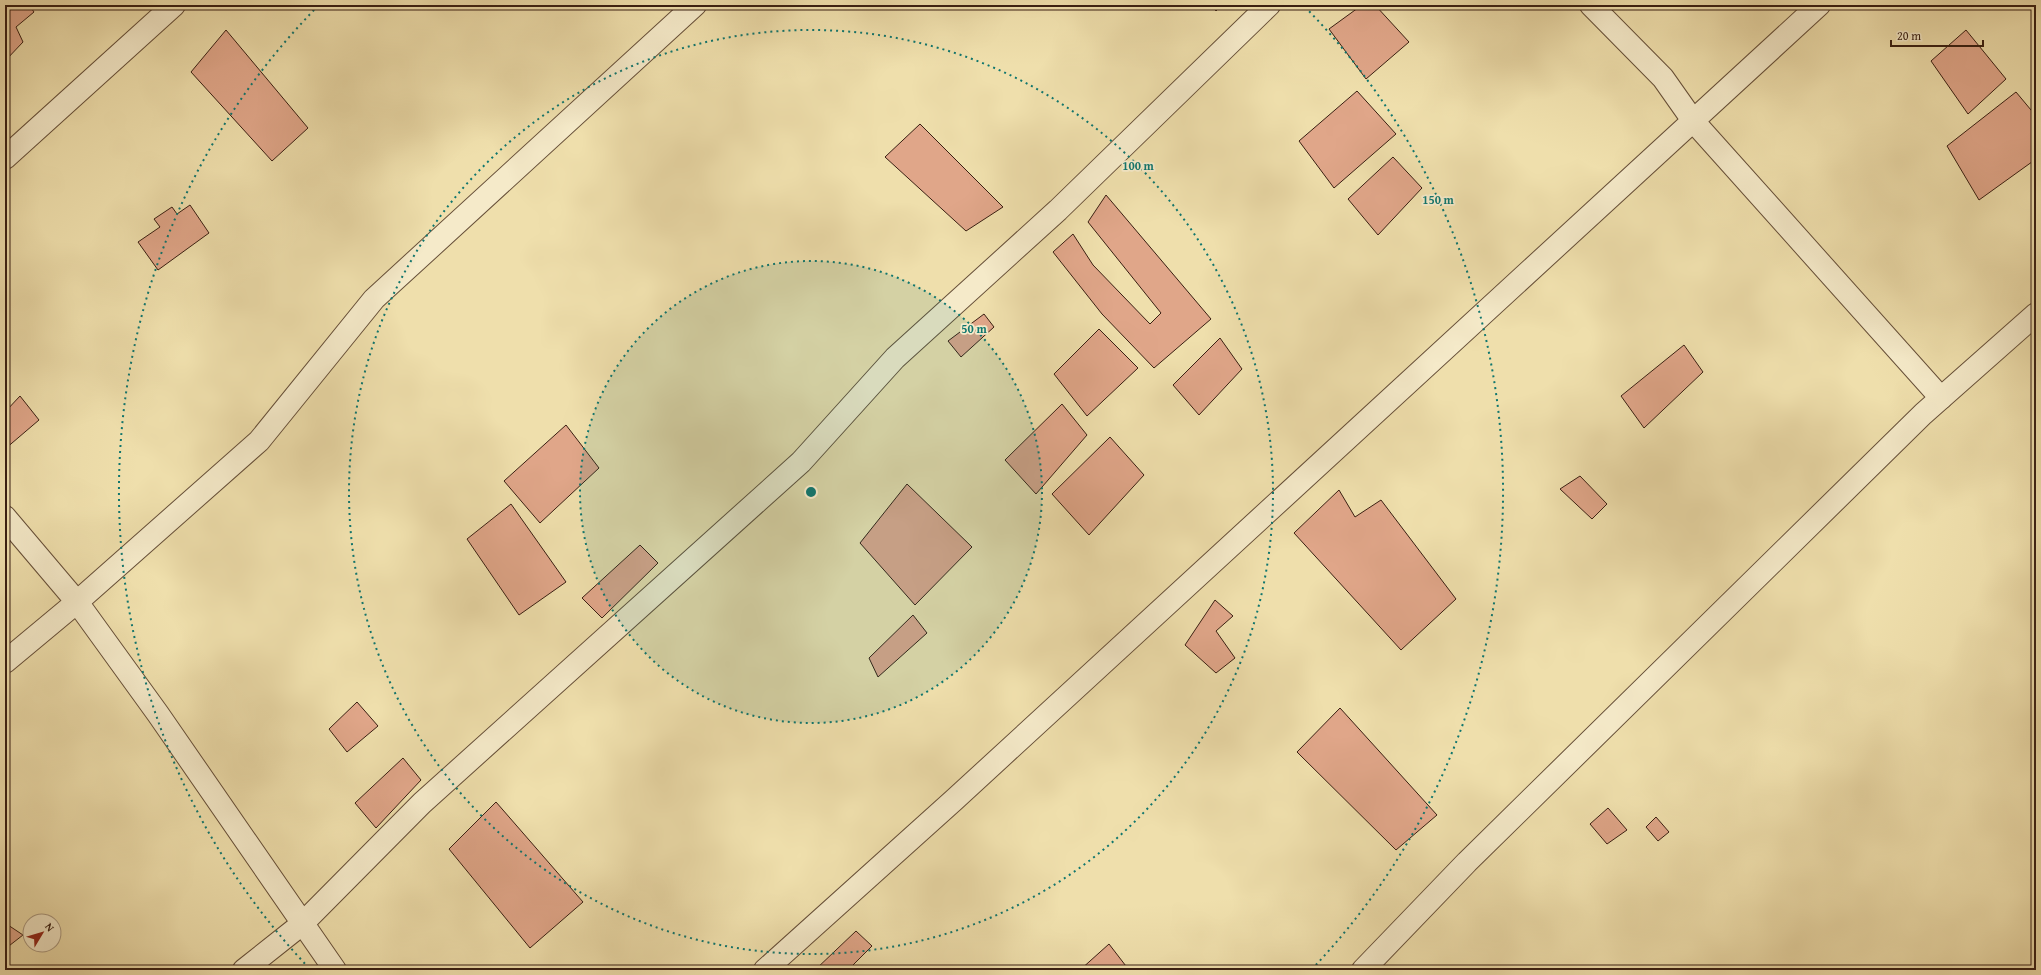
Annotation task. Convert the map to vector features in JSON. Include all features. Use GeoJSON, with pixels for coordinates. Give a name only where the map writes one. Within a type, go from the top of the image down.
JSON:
{"type":"FeatureCollection","features":[{"type":"Feature","properties":{"kind":"street"},"geometry":{"type":"LineString","coordinates":[[5,158],[174,5]]}},
{"type":"Feature","properties":{"kind":"street"},"geometry":{"type":"LineString","coordinates":[[5,662],[77,602],[259,441],[374,299],[695,5]]}},
{"type":"Feature","properties":{"kind":"street"},"geometry":{"type":"LineString","coordinates":[[244,970],[302,924],[422,804],[801,462],[896,358],[1058,210],[1269,5]]}},
{"type":"Feature","properties":{"kind":"street"},"geometry":{"type":"LineString","coordinates":[[1591,5],[1663,78],[1694,122],[1941,398]]}},
{"type":"Feature","properties":{"kind":"street"},"geometry":{"type":"LineString","coordinates":[[765,970],[954,800],[1694,122],[1819,5]]}},
{"type":"Feature","properties":{"kind":"street"},"geometry":{"type":"LineString","coordinates":[[1363,970],[1467,862],[1941,398],[2036,314]]}},
{"type":"Feature","properties":{"kind":"street"},"geometry":{"type":"LineString","coordinates":[[5,517],[77,602],[158,714],[335,970]]}},
{"type":"Feature","properties":{"kind":"building"},"geometry":{"type":"Polygon","coordinates":[[[5,5],[29,5],[34,12],[16,27],[23,42],[5,61],[5,5]]]}},
{"type":"Feature","properties":{"kind":"building"},"geometry":{"type":"Polygon","coordinates":[[[1212,5],[1221,5],[1216,11],[1212,5]]]}},
{"type":"Feature","properties":{"kind":"building"},"geometry":{"type":"Polygon","coordinates":[[[1362,5],[1375,5],[1409,42],[1366,79],[1329,29],[1362,5]]]}},
{"type":"Feature","properties":{"kind":"building"},"geometry":{"type":"Polygon","coordinates":[[[226,30],[308,128],[272,161],[191,72],[226,30]]]}},
{"type":"Feature","properties":{"kind":"building"},"geometry":{"type":"Polygon","coordinates":[[[1966,30],[2006,79],[1968,114],[1931,61],[1966,30]]]}},
{"type":"Feature","properties":{"kind":"building"},"geometry":{"type":"Polygon","coordinates":[[[1357,91],[1396,134],[1334,188],[1299,141],[1357,91]]]}},
{"type":"Feature","properties":{"kind":"building"},"geometry":{"type":"Polygon","coordinates":[[[2016,92],[2036,116],[2036,159],[1979,200],[1947,146],[2016,92]]]}},
{"type":"Feature","properties":{"kind":"building"},"geometry":{"type":"Polygon","coordinates":[[[920,124],[1003,207],[966,231],[885,157],[920,124]]]}},
{"type":"Feature","properties":{"kind":"building"},"geometry":{"type":"Polygon","coordinates":[[[1393,157],[1422,188],[1378,235],[1348,199],[1393,157]]]}},
{"type":"Feature","properties":{"kind":"building"},"geometry":{"type":"Polygon","coordinates":[[[1106,195],[1211,319],[1154,368],[1102,314],[1053,252],[1073,234],[1093,265],[1150,324],[1161,313],[1088,222],[1106,195]]]}},
{"type":"Feature","properties":{"kind":"building"},"geometry":{"type":"Polygon","coordinates":[[[190,205],[209,233],[158,270],[138,242],[160,227],[154,219],[172,207],[177,214],[190,205]]]}},
{"type":"Feature","properties":{"kind":"building"},"geometry":{"type":"Polygon","coordinates":[[[984,314],[994,327],[961,357],[948,341],[984,314]]]}},
{"type":"Feature","properties":{"kind":"building"},"geometry":{"type":"Polygon","coordinates":[[[1099,329],[1138,368],[1087,416],[1054,374],[1099,329]]]}},
{"type":"Feature","properties":{"kind":"building"},"geometry":{"type":"Polygon","coordinates":[[[1220,338],[1242,369],[1199,415],[1173,385],[1220,338]]]}},
{"type":"Feature","properties":{"kind":"building"},"geometry":{"type":"Polygon","coordinates":[[[1684,345],[1703,372],[1644,428],[1621,396],[1684,345]]]}},
{"type":"Feature","properties":{"kind":"building"},"geometry":{"type":"Polygon","coordinates":[[[20,396],[39,420],[5,449],[5,412],[20,396]]]}},
{"type":"Feature","properties":{"kind":"building"},"geometry":{"type":"Polygon","coordinates":[[[1062,404],[1087,435],[1036,494],[1005,460],[1062,404]]]}},
{"type":"Feature","properties":{"kind":"building"},"geometry":{"type":"Polygon","coordinates":[[[566,425],[599,468],[540,523],[504,481],[566,425]]]}},
{"type":"Feature","properties":{"kind":"building"},"geometry":{"type":"Polygon","coordinates":[[[1110,437],[1144,475],[1089,535],[1052,494],[1110,437]]]}},
{"type":"Feature","properties":{"kind":"building"},"geometry":{"type":"Polygon","coordinates":[[[1580,476],[1607,504],[1592,519],[1560,489],[1580,476]]]}},
{"type":"Feature","properties":{"kind":"building"},"geometry":{"type":"Polygon","coordinates":[[[907,484],[972,547],[915,605],[860,543],[907,484]]]}},
{"type":"Feature","properties":{"kind":"building"},"geometry":{"type":"Polygon","coordinates":[[[1339,490],[1355,517],[1381,500],[1456,599],[1401,650],[1294,533],[1339,490]]]}},
{"type":"Feature","properties":{"kind":"building"},"geometry":{"type":"Polygon","coordinates":[[[511,504],[566,582],[519,615],[467,539],[511,504]]]}},
{"type":"Feature","properties":{"kind":"building"},"geometry":{"type":"Polygon","coordinates":[[[640,545],[658,563],[602,618],[582,598],[640,545]]]}},
{"type":"Feature","properties":{"kind":"building"},"geometry":{"type":"Polygon","coordinates":[[[1215,600],[1233,616],[1216,631],[1235,658],[1216,673],[1185,645],[1215,600]]]}},
{"type":"Feature","properties":{"kind":"building"},"geometry":{"type":"Polygon","coordinates":[[[913,615],[927,633],[878,677],[869,658],[913,615]]]}},
{"type":"Feature","properties":{"kind":"building"},"geometry":{"type":"Polygon","coordinates":[[[357,702],[378,726],[347,752],[329,729],[357,702]]]}},
{"type":"Feature","properties":{"kind":"building"},"geometry":{"type":"Polygon","coordinates":[[[1340,708],[1437,815],[1396,850],[1297,752],[1340,708]]]}},
{"type":"Feature","properties":{"kind":"building"},"geometry":{"type":"Polygon","coordinates":[[[403,758],[421,780],[376,828],[355,803],[403,758]]]}},
{"type":"Feature","properties":{"kind":"building"},"geometry":{"type":"Polygon","coordinates":[[[496,802],[583,902],[530,948],[449,849],[496,802]]]}},
{"type":"Feature","properties":{"kind":"building"},"geometry":{"type":"Polygon","coordinates":[[[1608,808],[1627,830],[1607,844],[1590,824],[1608,808]]]}},
{"type":"Feature","properties":{"kind":"building"},"geometry":{"type":"Polygon","coordinates":[[[1656,817],[1669,832],[1658,841],[1646,827],[1656,817]]]}},
{"type":"Feature","properties":{"kind":"building"},"geometry":{"type":"Polygon","coordinates":[[[5,923],[22,936],[5,949],[5,923]]]}},
{"type":"Feature","properties":{"kind":"building"},"geometry":{"type":"Polygon","coordinates":[[[856,931],[872,946],[848,970],[815,970],[856,931]]]}},
{"type":"Feature","properties":{"kind":"building"},"geometry":{"type":"Polygon","coordinates":[[[1109,944],[1129,970],[1080,970],[1109,944]]]}}]}
